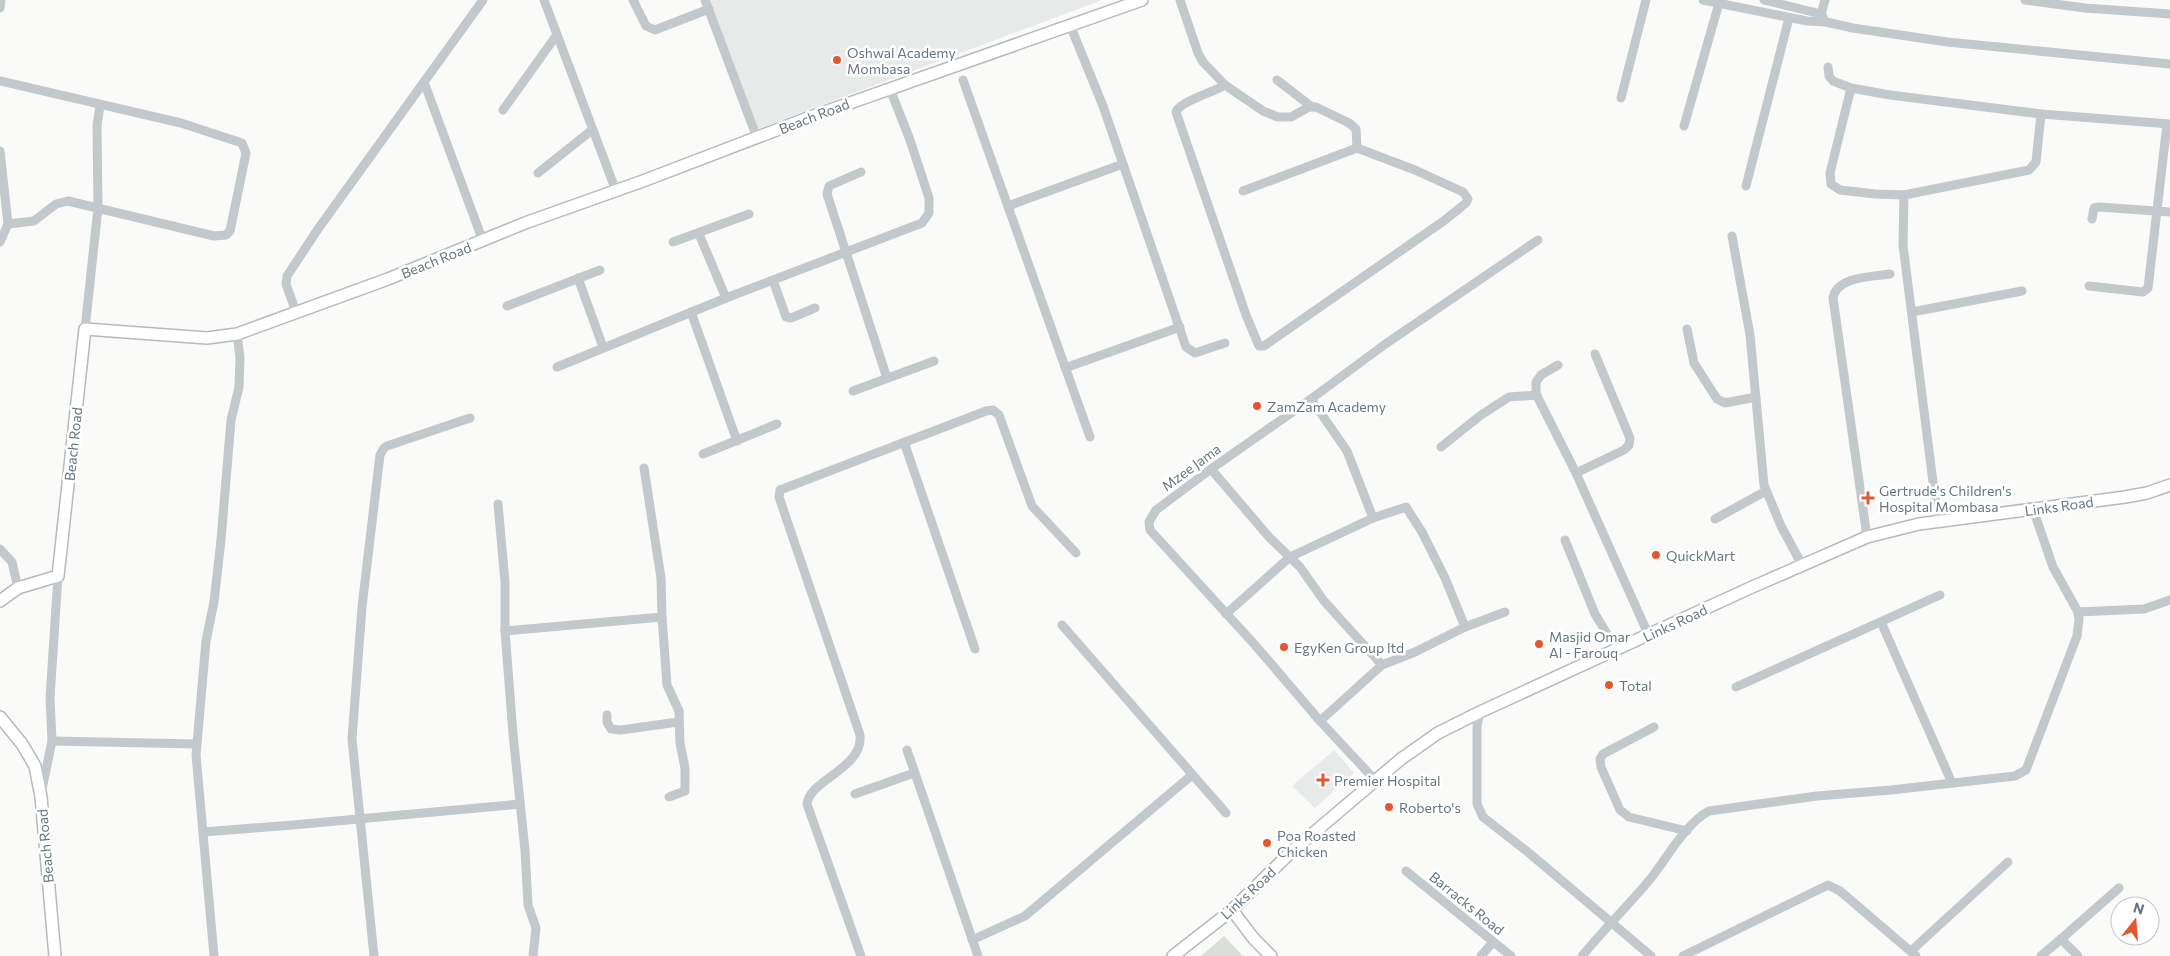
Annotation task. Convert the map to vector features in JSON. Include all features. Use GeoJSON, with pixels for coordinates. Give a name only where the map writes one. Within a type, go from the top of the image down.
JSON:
{"type":"FeatureCollection","features":[{"type":"Feature","properties":{"kind":"main road","name":"Beach Road"},"geometry":{"type":"LineString","coordinates":[[58,576],[85,329],[207,338],[237,334],[388,279],[525,223],[890,89],[1142,0]]}},
{"type":"Feature","properties":{"kind":"main road","name":"Links Road"},"geometry":{"type":"LineString","coordinates":[[1173,956],[1232,910],[1292,852],[1424,742],[1480,712],[1802,565],[1867,538],[1919,524],[2125,497],[2147,493],[2170,485]]}},
{"type":"Feature","properties":{"kind":"main road"},"geometry":{"type":"LineString","coordinates":[[0,601],[18,588],[58,576]]}},
{"type":"Feature","properties":{"kind":"main road","name":"Beach Road"},"geometry":{"type":"LineString","coordinates":[[0,717],[30,756],[35,766],[41,797],[54,956]]}},
{"type":"Feature","properties":{"kind":"main road"},"geometry":{"type":"LineString","coordinates":[[1232,910],[1254,939],[1271,956]]}},
{"type":"Feature","properties":{"kind":"street"},"geometry":{"type":"LineString","coordinates":[[0,8],[1,0]]}},
{"type":"Feature","properties":{"kind":"street"},"geometry":{"type":"LineString","coordinates":[[296,312],[286,284],[287,276],[318,229],[483,0]]}},
{"type":"Feature","properties":{"kind":"street"},"geometry":{"type":"LineString","coordinates":[[544,0],[616,191]]}},
{"type":"Feature","properties":{"kind":"street"},"geometry":{"type":"LineString","coordinates":[[633,0],[646,26],[655,30],[709,9]]}},
{"type":"Feature","properties":{"kind":"street"},"geometry":{"type":"LineString","coordinates":[[705,0],[757,138]]}},
{"type":"Feature","properties":{"kind":"street"},"geometry":{"type":"LineString","coordinates":[[1180,0],[1198,53],[1203,62],[1225,85],[1263,111],[1278,116],[1291,117],[1312,107]]}},
{"type":"Feature","properties":{"kind":"street"},"geometry":{"type":"LineString","coordinates":[[1621,98],[1646,0]]}},
{"type":"Feature","properties":{"kind":"street"},"geometry":{"type":"LineString","coordinates":[[1703,0],[1807,21],[1824,18]]}},
{"type":"Feature","properties":{"kind":"street"},"geometry":{"type":"LineString","coordinates":[[1764,0],[1853,28],[1948,42],[2170,64]]}},
{"type":"Feature","properties":{"kind":"street"},"geometry":{"type":"LineString","coordinates":[[1824,18],[1825,0]]}},
{"type":"Feature","properties":{"kind":"street"},"geometry":{"type":"LineString","coordinates":[[2025,0],[2085,8],[2170,14]]}},
{"type":"Feature","properties":{"kind":"street"},"geometry":{"type":"LineString","coordinates":[[1684,126],[1719,3]]}},
{"type":"Feature","properties":{"kind":"street"},"geometry":{"type":"LineString","coordinates":[[1746,186],[1789,18]]}},
{"type":"Feature","properties":{"kind":"street"},"geometry":{"type":"LineString","coordinates":[[1070,25],[1123,164],[1186,347],[1193,352],[1225,343]]}},
{"type":"Feature","properties":{"kind":"street"},"geometry":{"type":"LineString","coordinates":[[503,110],[556,36]]}},
{"type":"Feature","properties":{"kind":"street"},"geometry":{"type":"LineString","coordinates":[[1828,67],[1830,79],[1851,88],[1890,95],[2041,114],[2169,124],[2148,288],[2142,292],[2089,286]]}},
{"type":"Feature","properties":{"kind":"street"},"geometry":{"type":"LineString","coordinates":[[963,80],[1090,437]]}},
{"type":"Feature","properties":{"kind":"street"},"geometry":{"type":"LineString","coordinates":[[1277,80],[1312,107],[1353,126],[1358,132],[1357,148]]}},
{"type":"Feature","properties":{"kind":"street"},"geometry":{"type":"LineString","coordinates":[[0,81],[100,106],[181,123],[242,143],[246,153],[230,231],[226,235],[214,236],[68,201],[60,202],[34,221],[8,224]]}},
{"type":"Feature","properties":{"kind":"street"},"geometry":{"type":"LineString","coordinates":[[424,82],[483,241]]}},
{"type":"Feature","properties":{"kind":"street"},"geometry":{"type":"LineString","coordinates":[[1225,85],[1214,92],[1178,107],[1176,112],[1246,315],[1259,346],[1264,346],[1294,326],[1468,201],[1467,195],[1463,192],[1415,170],[1357,148],[1242,191]]}},
{"type":"Feature","properties":{"kind":"street"},"geometry":{"type":"LineString","coordinates":[[1851,88],[1830,173],[1831,184],[1840,190],[1904,196],[2029,170],[2036,162],[2041,114]]}},
{"type":"Feature","properties":{"kind":"street"},"geometry":{"type":"LineString","coordinates":[[558,367],[603,347],[919,225],[924,221],[929,212],[929,198],[890,89]]}},
{"type":"Feature","properties":{"kind":"street"},"geometry":{"type":"LineString","coordinates":[[85,329],[98,208],[97,124],[100,106]]}},
{"type":"Feature","properties":{"kind":"street"},"geometry":{"type":"LineString","coordinates":[[538,173],[592,130]]}},
{"type":"Feature","properties":{"kind":"street"},"geometry":{"type":"LineString","coordinates":[[0,151],[8,224],[0,242]]}},
{"type":"Feature","properties":{"kind":"street"},"geometry":{"type":"LineString","coordinates":[[1008,206],[1123,164]]}},
{"type":"Feature","properties":{"kind":"street"},"geometry":{"type":"LineString","coordinates":[[861,172],[834,184],[826,191],[887,378]]}},
{"type":"Feature","properties":{"kind":"street"},"geometry":{"type":"LineString","coordinates":[[1904,196],[1903,245],[1935,498],[1940,521]]}},
{"type":"Feature","properties":{"kind":"street"},"geometry":{"type":"LineString","coordinates":[[2092,219],[2094,208],[2099,206],[2170,212]]}},
{"type":"Feature","properties":{"kind":"street"},"geometry":{"type":"LineString","coordinates":[[673,242],[749,214]]}},
{"type":"Feature","properties":{"kind":"street"},"geometry":{"type":"LineString","coordinates":[[699,234],[726,298]]}},
{"type":"Feature","properties":{"kind":"street"},"geometry":{"type":"LineString","coordinates":[[1732,236],[1750,335],[1763,479],[1766,492],[1802,565]]}},
{"type":"Feature","properties":{"kind":"street","name":"Mzee Jama"},"geometry":{"type":"LineString","coordinates":[[1376,781],[1320,721],[1255,645],[1148,526],[1150,517],[1156,510],[1211,469],[1392,339],[1538,240]]}},
{"type":"Feature","properties":{"kind":"street"},"geometry":{"type":"LineString","coordinates":[[507,306],[600,270]]}},
{"type":"Feature","properties":{"kind":"street"},"geometry":{"type":"LineString","coordinates":[[1867,538],[1833,298],[1838,287],[1848,282],[1890,274]]}},
{"type":"Feature","properties":{"kind":"street"},"geometry":{"type":"LineString","coordinates":[[578,278],[603,347]]}},
{"type":"Feature","properties":{"kind":"street"},"geometry":{"type":"LineString","coordinates":[[773,280],[786,317],[791,318],[815,308]]}},
{"type":"Feature","properties":{"kind":"street"},"geometry":{"type":"LineString","coordinates":[[1912,312],[2022,291]]}},
{"type":"Feature","properties":{"kind":"street"},"geometry":{"type":"LineString","coordinates":[[691,312],[737,441]]}},
{"type":"Feature","properties":{"kind":"street"},"geometry":{"type":"LineString","coordinates":[[1065,368],[1180,328]]}},
{"type":"Feature","properties":{"kind":"street"},"geometry":{"type":"LineString","coordinates":[[1687,329],[1694,363],[1717,399],[1725,403],[1756,397]]}},
{"type":"Feature","properties":{"kind":"street"},"geometry":{"type":"LineString","coordinates":[[214,956],[196,772],[196,744],[206,641],[214,602],[221,540],[231,420],[239,387],[240,358],[237,334]]}},
{"type":"Feature","properties":{"kind":"street"},"geometry":{"type":"LineString","coordinates":[[1576,473],[1624,450],[1630,443],[1630,438],[1595,354]]}},
{"type":"Feature","properties":{"kind":"street"},"geometry":{"type":"LineString","coordinates":[[853,391],[934,361]]}},
{"type":"Feature","properties":{"kind":"street"},"geometry":{"type":"LineString","coordinates":[[1558,365],[1541,376],[1536,382],[1537,395],[1576,473],[1648,636]]}},
{"type":"Feature","properties":{"kind":"street"},"geometry":{"type":"LineString","coordinates":[[1441,447],[1481,415],[1509,397],[1537,395]]}},
{"type":"Feature","properties":{"kind":"street"},"geometry":{"type":"LineString","coordinates":[[1311,399],[1346,451],[1373,518]]}},
{"type":"Feature","properties":{"kind":"street"},"geometry":{"type":"LineString","coordinates":[[861,956],[808,804],[809,798],[813,793],[856,754],[861,742],[860,735],[778,494],[782,488],[986,410],[997,412],[1010,442],[1028,499],[1038,514],[1076,553]]}},
{"type":"Feature","properties":{"kind":"street"},"geometry":{"type":"LineString","coordinates":[[374,956],[352,739],[362,607],[380,455],[384,448],[388,446],[470,418]]}},
{"type":"Feature","properties":{"kind":"street"},"geometry":{"type":"LineString","coordinates":[[703,454],[777,424]]}},
{"type":"Feature","properties":{"kind":"street"},"geometry":{"type":"LineString","coordinates":[[904,442],[975,649]]}},
{"type":"Feature","properties":{"kind":"street"},"geometry":{"type":"LineString","coordinates":[[644,468],[661,578],[662,617],[665,632],[668,685],[679,711],[678,722],[685,768],[685,791],[669,797]]}},
{"type":"Feature","properties":{"kind":"street"},"geometry":{"type":"LineString","coordinates":[[1211,469],[1269,537],[1300,567],[1324,601],[1382,665]]}},
{"type":"Feature","properties":{"kind":"street"},"geometry":{"type":"LineString","coordinates":[[1715,519],[1766,492]]}},
{"type":"Feature","properties":{"kind":"street"},"geometry":{"type":"LineString","coordinates":[[498,504],[505,582],[505,631],[528,905],[536,928],[533,956]]}},
{"type":"Feature","properties":{"kind":"street"},"geometry":{"type":"LineString","coordinates":[[1226,614],[1290,557],[1373,518],[1406,507],[1445,578],[1465,627]]}},
{"type":"Feature","properties":{"kind":"street"},"geometry":{"type":"LineString","coordinates":[[1582,956],[1610,922],[1650,879],[1686,831],[1701,816],[1715,810],[1817,796],[2016,776],[2023,773],[2029,766],[2077,636],[2079,620],[2078,612],[2053,567],[2032,509]]}},
{"type":"Feature","properties":{"kind":"street"},"geometry":{"type":"LineString","coordinates":[[1565,540],[1595,614],[1617,650]]}},
{"type":"Feature","properties":{"kind":"street"},"geometry":{"type":"LineString","coordinates":[[0,549],[12,562],[18,588]]}},
{"type":"Feature","properties":{"kind":"street"},"geometry":{"type":"LineString","coordinates":[[41,797],[52,741],[50,698],[58,576]]}},
{"type":"Feature","properties":{"kind":"street"},"geometry":{"type":"LineString","coordinates":[[1736,687],[1940,595]]}},
{"type":"Feature","properties":{"kind":"street"},"geometry":{"type":"LineString","coordinates":[[2078,612],[2144,609],[2170,600]]}},
{"type":"Feature","properties":{"kind":"street"},"geometry":{"type":"LineString","coordinates":[[1320,721],[1382,665],[1415,652],[1465,627],[1505,612]]}},
{"type":"Feature","properties":{"kind":"street"},"geometry":{"type":"LineString","coordinates":[[505,631],[662,617]]}},
{"type":"Feature","properties":{"kind":"street"},"geometry":{"type":"LineString","coordinates":[[1881,622],[1952,783]]}},
{"type":"Feature","properties":{"kind":"street"},"geometry":{"type":"LineString","coordinates":[[1062,625],[1226,813]]}},
{"type":"Feature","properties":{"kind":"street"},"geometry":{"type":"LineString","coordinates":[[1480,712],[1477,726],[1477,804],[1486,820],[1529,853],[1651,956]]}},
{"type":"Feature","properties":{"kind":"street"},"geometry":{"type":"LineString","coordinates":[[607,715],[607,722],[611,728],[621,730],[678,722]]}},
{"type":"Feature","properties":{"kind":"street"},"geometry":{"type":"LineString","coordinates":[[1654,727],[1602,754],[1600,760],[1601,767],[1620,810],[1624,814],[1686,831]]}},
{"type":"Feature","properties":{"kind":"street"},"geometry":{"type":"LineString","coordinates":[[52,741],[196,744]]}},
{"type":"Feature","properties":{"kind":"street"},"geometry":{"type":"LineString","coordinates":[[907,750],[978,956]]}},
{"type":"Feature","properties":{"kind":"street"},"geometry":{"type":"LineString","coordinates":[[855,794],[914,773]]}},
{"type":"Feature","properties":{"kind":"street"},"geometry":{"type":"LineString","coordinates":[[972,940],[1025,916],[1192,775]]}},
{"type":"Feature","properties":{"kind":"street"},"geometry":{"type":"LineString","coordinates":[[203,832],[520,804]]}},
{"type":"Feature","properties":{"kind":"street"},"geometry":{"type":"LineString","coordinates":[[1683,956],[1828,885],[1840,891],[1913,953],[2008,862]]}},
{"type":"Feature","properties":{"kind":"street","name":"Barracks Road"},"geometry":{"type":"LineString","coordinates":[[1406,871],[1511,956]]}},
{"type":"Feature","properties":{"kind":"street"},"geometry":{"type":"LineString","coordinates":[[2041,956],[2119,888]]}},
{"type":"Feature","properties":{"kind":"street"},"geometry":{"type":"LineString","coordinates":[[2061,939],[2078,956]]}},
{"type":"Feature","properties":{"kind":"street"},"geometry":{"type":"LineString","coordinates":[[1481,956],[1493,942]]}},
{"type":"Feature","properties":{"kind":"shaded area","name":"Oshwal Academy Mombasa"},"geometry":{"type":"Polygon","coordinates":[[[709,0],[1102,0],[757,129],[709,0]]]}},
{"type":"Feature","properties":{"kind":"shaded area","name":"Premier Hospital"},"geometry":{"type":"Polygon","coordinates":[[[1334,750],[1354,773],[1315,808],[1292,786],[1334,750]]]}},
{"type":"Feature","properties":{"kind":"shaded area"},"geometry":{"type":"Polygon","coordinates":[[[1224,936],[1243,956],[1201,956],[1224,936]]]}},
{"type":"Feature","properties":{"kind":"place","name":"Oshwal Academy Mombasa"},"geometry":{"type":"Point","coordinates":[837,60]}},
{"type":"Feature","properties":{"kind":"place","name":"ZamZam Academy"},"geometry":{"type":"Point","coordinates":[1257,406]}},
{"type":"Feature","properties":{"kind":"place","name":"Gertrude's Children's Hospital Mombasa"},"geometry":{"type":"Point","coordinates":[1868,498]}},
{"type":"Feature","properties":{"kind":"place","name":"QuickMart"},"geometry":{"type":"Point","coordinates":[1656,555]}},
{"type":"Feature","properties":{"kind":"place","name":"Masjid Omar Al - Farouq"},"geometry":{"type":"Point","coordinates":[1539,644]}},
{"type":"Feature","properties":{"kind":"place","name":"EgyKen Group ltd"},"geometry":{"type":"Point","coordinates":[1284,647]}},
{"type":"Feature","properties":{"kind":"place","name":"Total"},"geometry":{"type":"Point","coordinates":[1609,685]}},
{"type":"Feature","properties":{"kind":"place","name":"Premier Hospital"},"geometry":{"type":"Point","coordinates":[1323,780]}},
{"type":"Feature","properties":{"kind":"place","name":"Roberto's"},"geometry":{"type":"Point","coordinates":[1389,807]}},
{"type":"Feature","properties":{"kind":"place","name":"Poa Roasted Chicken"},"geometry":{"type":"Point","coordinates":[1267,843]}}]}
